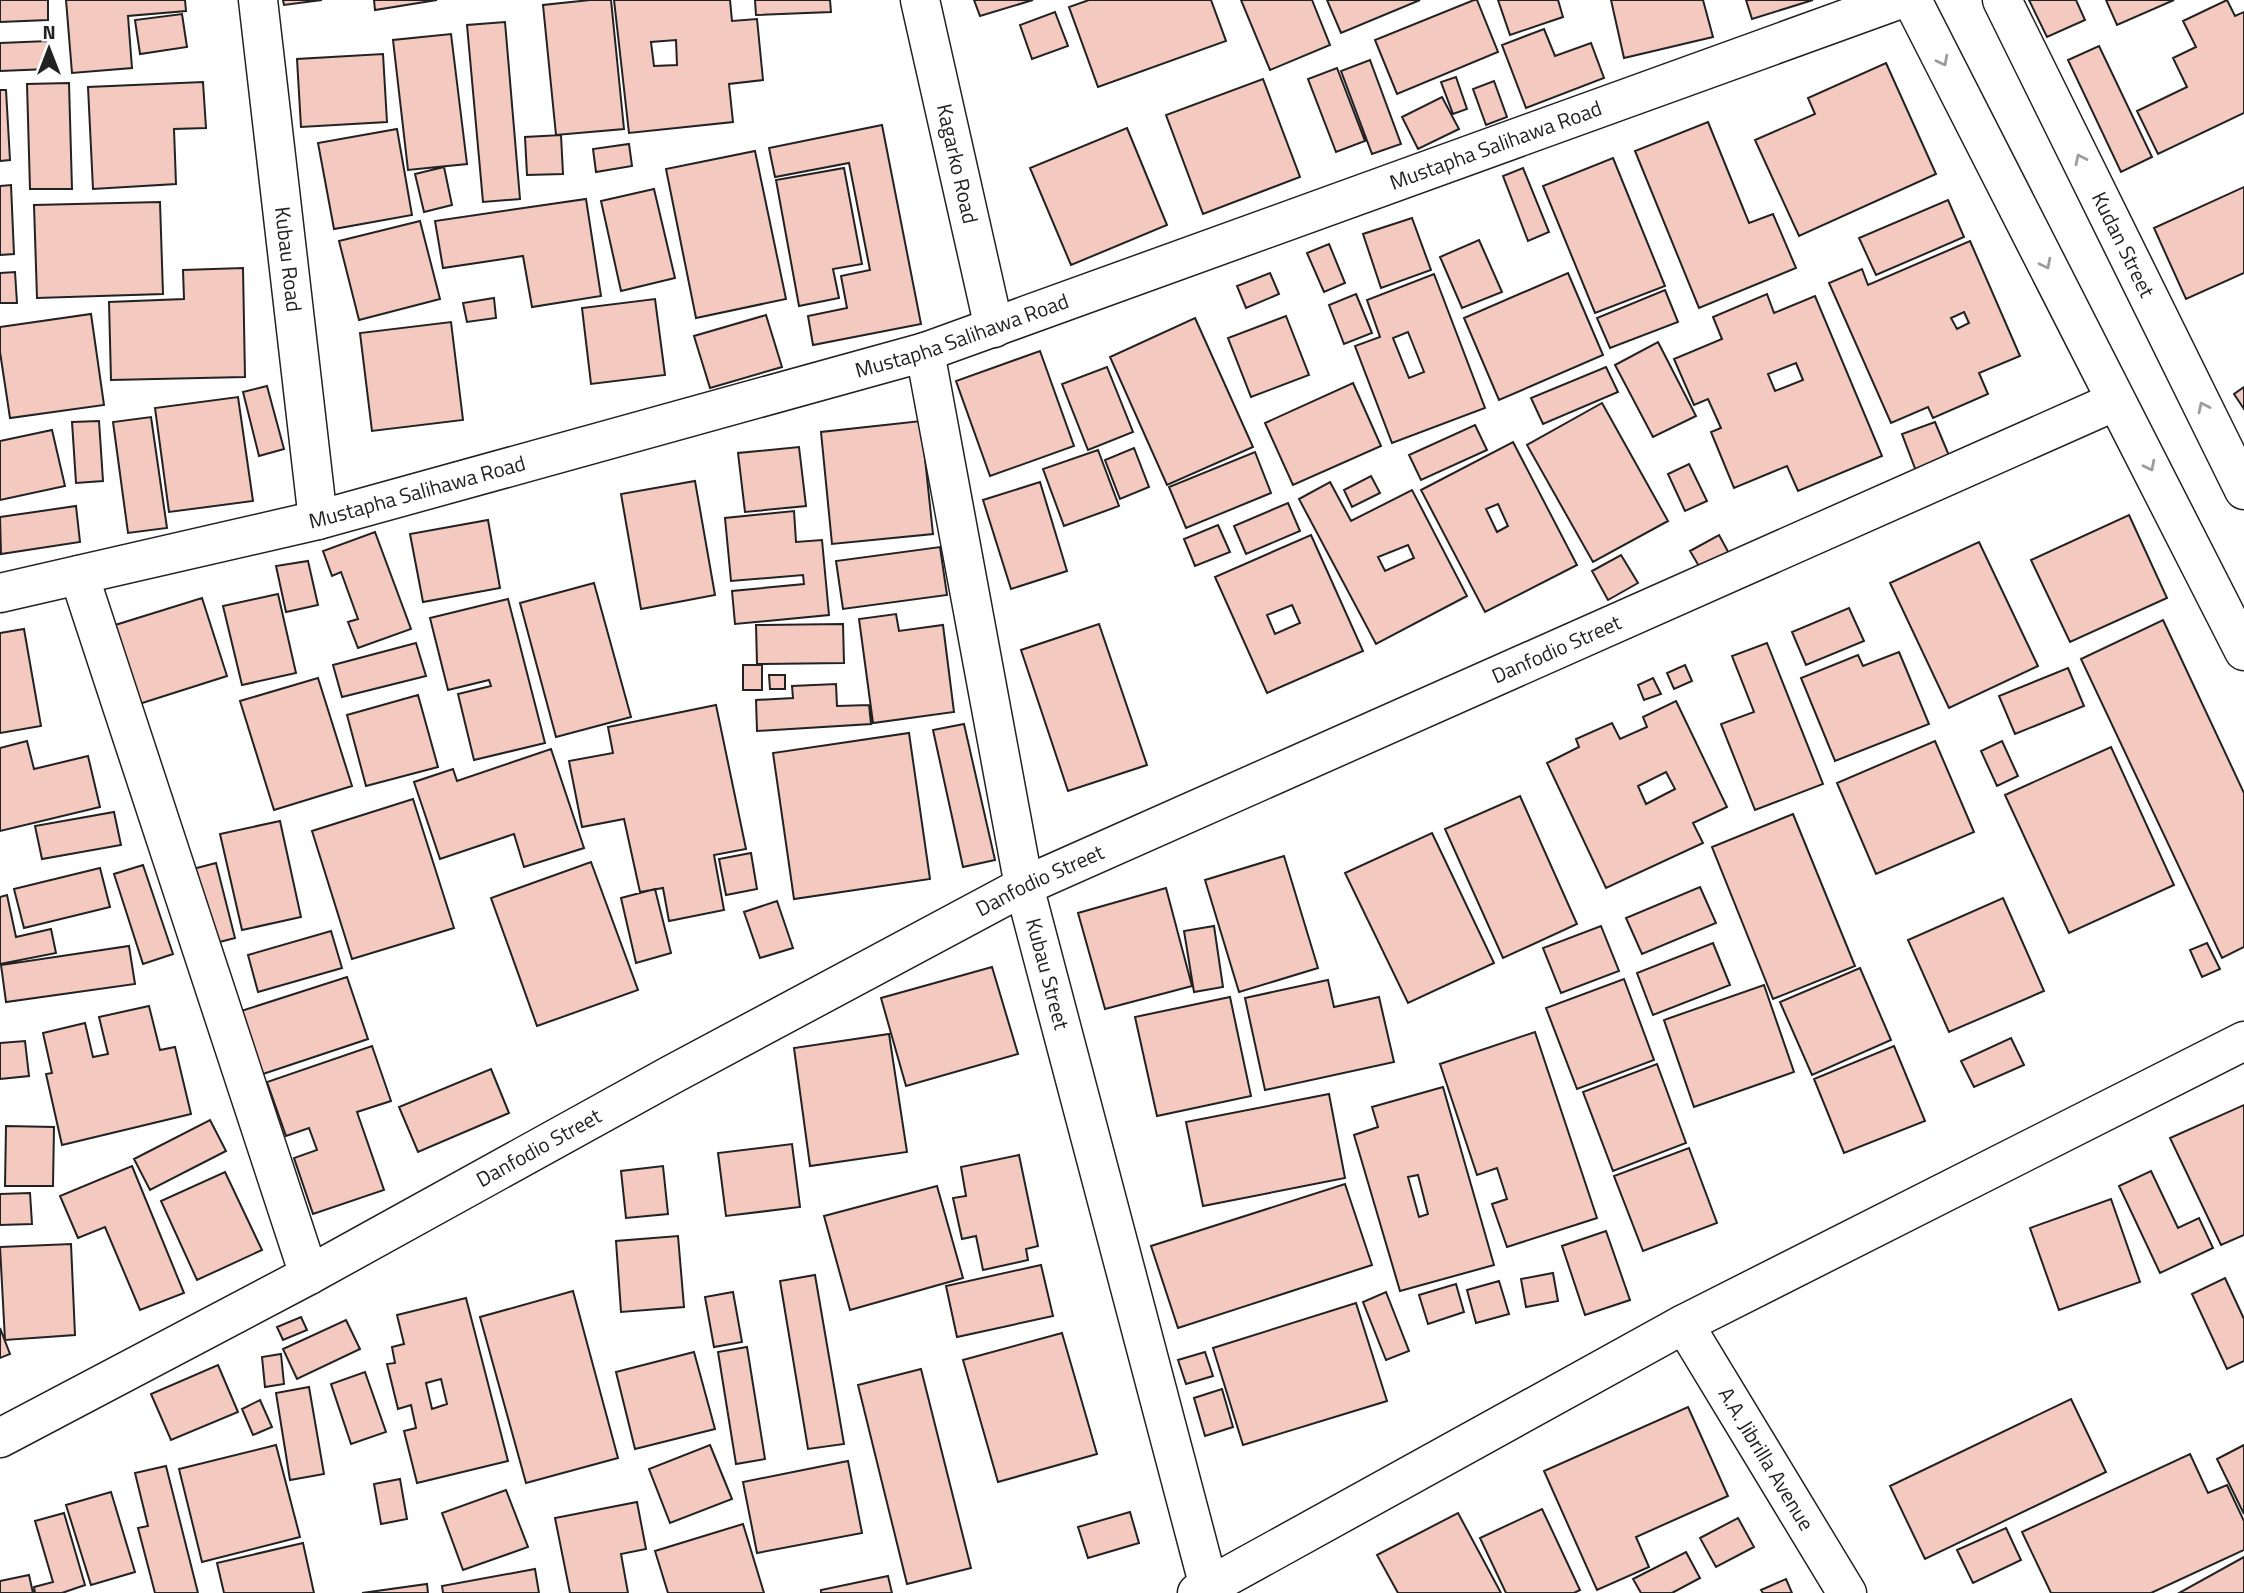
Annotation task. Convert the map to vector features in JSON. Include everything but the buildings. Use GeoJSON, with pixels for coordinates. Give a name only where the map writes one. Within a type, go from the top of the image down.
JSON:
{"type":"FeatureCollection","features":[{"type":"Feature","properties":{"kind":"street","name":"Kubau Road"},"geometry":{"type":"LineString","coordinates":[[258,0],[318,520]]}},
{"type":"Feature","properties":{"kind":"street","name":"Kagarko Road"},"geometry":{"type":"LineString","coordinates":[[920,0],[995,328]]}},
{"type":"Feature","properties":{"kind":"street","name":"Mustapha Salihawa Road"},"geometry":{"type":"LineString","coordinates":[[0,593],[318,520],[925,352],[1898,0]]}},
{"type":"Feature","properties":{"kind":"street"},"geometry":{"type":"LineString","coordinates":[[1912,0],[2244,651]]}},
{"type":"Feature","properties":{"kind":"street","name":"Kudan Street"},"geometry":{"type":"LineString","coordinates":[[2002,0],[2244,490]]}},
{"type":"Feature","properties":{"kind":"street","name":"Kubau Street"},"geometry":{"type":"LineString","coordinates":[[925,352],[1024,886],[1203,1590]]}},
{"type":"Feature","properties":{"kind":"street","name":"Danfodio Street"},"geometry":{"type":"LineString","coordinates":[[0,1438],[309,1275],[671,1075],[1024,886],[2116,401]]}},
{"type":"Feature","properties":{"kind":"street"},"geometry":{"type":"LineString","coordinates":[[79,575],[309,1275]]}},
{"type":"Feature","properties":{"kind":"street"},"geometry":{"type":"LineString","coordinates":[[1203,1590],[1684,1324],[2244,1041]]}},
{"type":"Feature","properties":{"kind":"street","name":"A.A. Jibrilla Avenue"},"geometry":{"type":"LineString","coordinates":[[1684,1324],[1847,1593]]}}]}
